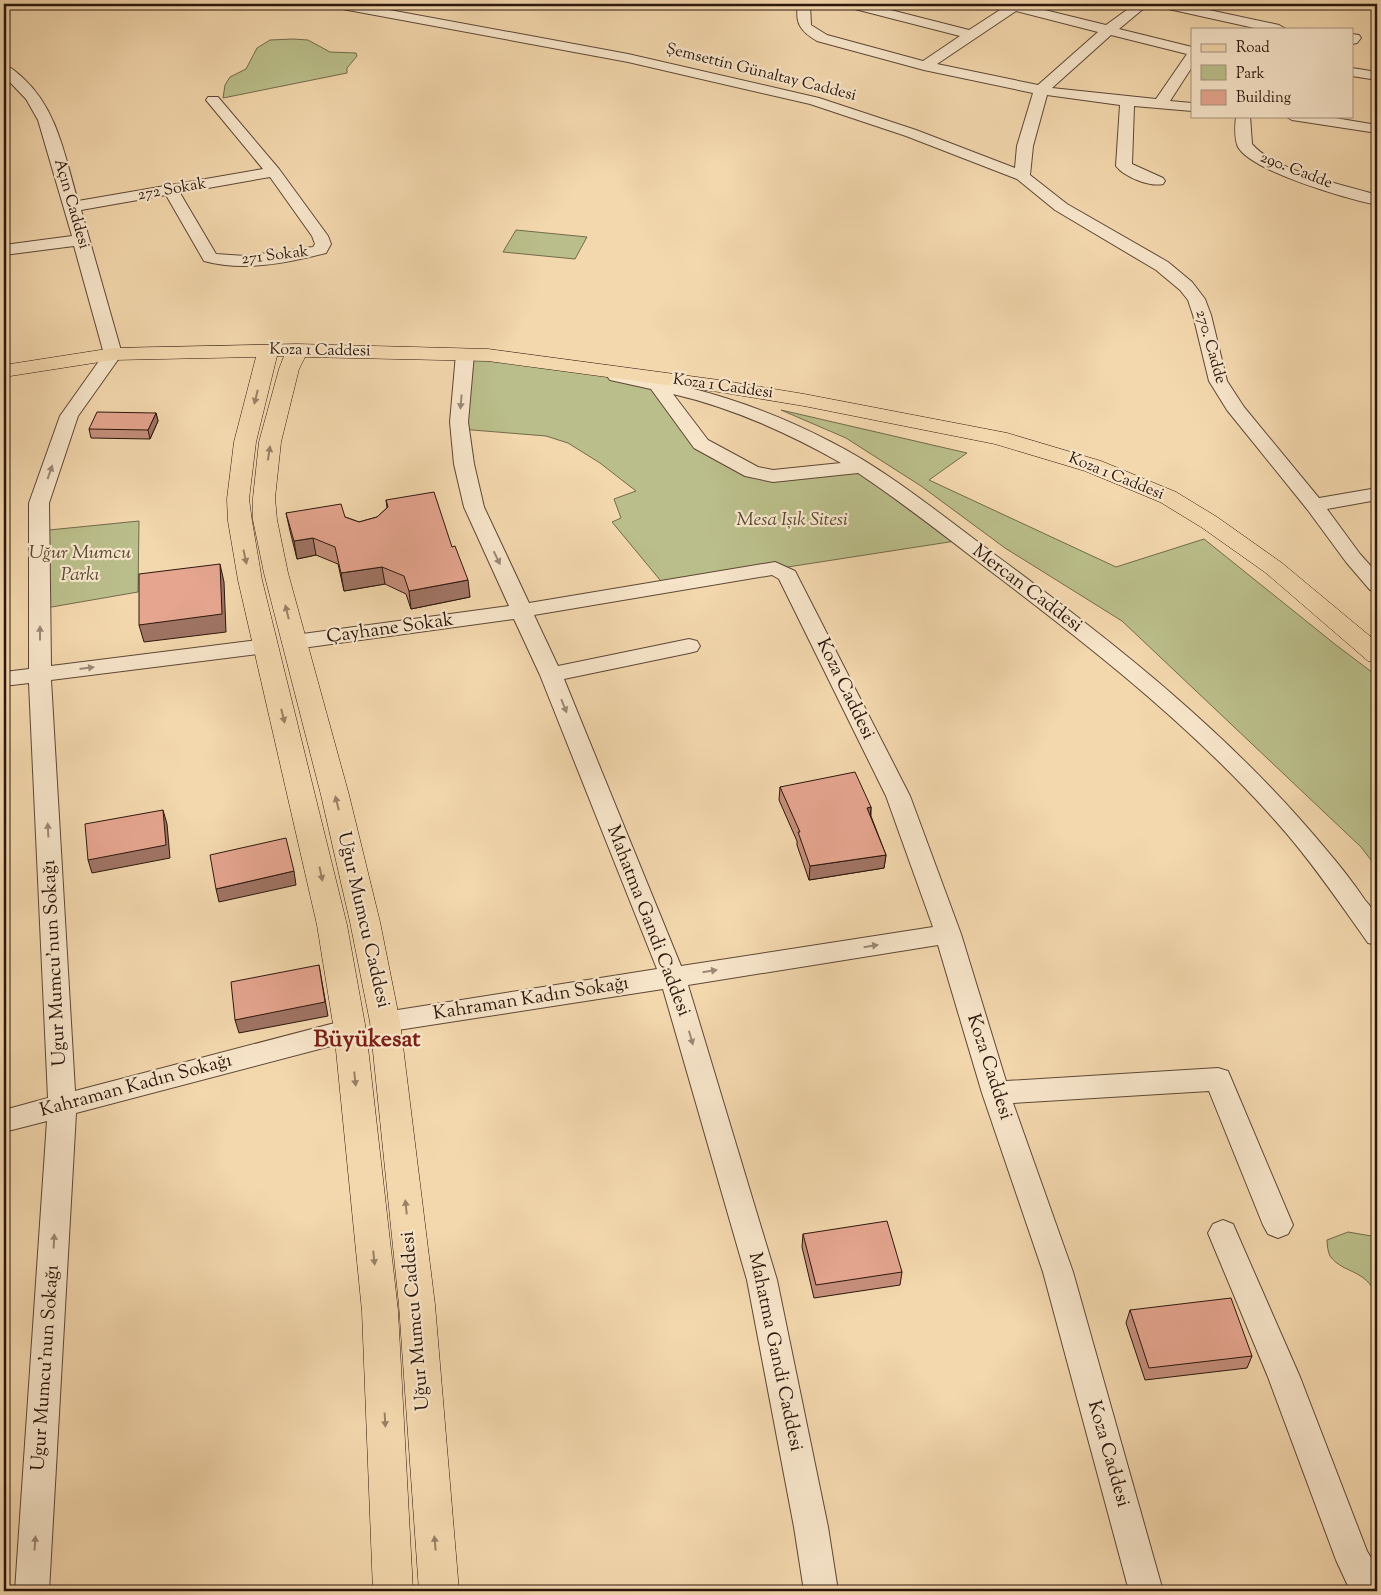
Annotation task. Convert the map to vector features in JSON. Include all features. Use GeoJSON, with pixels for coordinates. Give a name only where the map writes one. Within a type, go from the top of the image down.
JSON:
{"type":"FeatureCollection","features":[{"type":"Feature","properties":{"kind":"main road","name":"Koza 1 Caddesi"},"geometry":{"type":"LineString","coordinates":[[4,372],[113,354],[268,350],[465,354],[533,360],[590,370],[719,386],[804,400],[1010,440],[1093,466],[1168,497],[1215,526],[1274,568],[1377,655]]}},
{"type":"Feature","properties":{"kind":"main road","name":"Uğur Mumcu Caddesi"},"geometry":{"type":"LineString","coordinates":[[268,350],[245,442],[238,499],[244,551],[332,925],[350,1030],[380,1311],[393,1591]]}},
{"type":"Feature","properties":{"kind":"main road","name":"Uğur Mumcu Caddesi"},"geometry":{"type":"LineString","coordinates":[[297,350],[289,369],[270,442],[264,498],[266,520],[271,548],[365,922],[385,1022],[416,1305],[439,1591]]}},
{"type":"Feature","properties":{"kind":"main road","name":"Çayhane Sokak"},"geometry":{"type":"LineString","coordinates":[[265,646],[295,642]]}},
{"type":"Feature","properties":{"kind":"main road","name":"Kahraman Kadın Sokağı"},"geometry":{"type":"LineString","coordinates":[[350,1030],[385,1022]]}},
{"type":"Feature","properties":{"kind":"street","name":"Şemsettin Günaltay Caddesi"},"geometry":{"type":"LineString","coordinates":[[337,4],[373,7],[628,58],[814,101],[911,133],[1022,176]]}},
{"type":"Feature","properties":{"kind":"street"},"geometry":{"type":"LineString","coordinates":[[804,4],[802,23],[807,30],[822,38],[924,66],[1041,90],[1191,107]]}},
{"type":"Feature","properties":{"kind":"street"},"geometry":{"type":"LineString","coordinates":[[852,4],[972,35]]}},
{"type":"Feature","properties":{"kind":"street"},"geometry":{"type":"LineString","coordinates":[[1022,176],[1026,146],[1041,90],[1108,30],[1143,4]]}},
{"type":"Feature","properties":{"kind":"street"},"geometry":{"type":"LineString","coordinates":[[1164,4],[1274,28]]}},
{"type":"Feature","properties":{"kind":"street"},"geometry":{"type":"LineString","coordinates":[[924,66],[972,35],[1010,5],[1191,51]]}},
{"type":"Feature","properties":{"kind":"street"},"geometry":{"type":"LineString","coordinates":[[1160,104],[1191,58]]}},
{"type":"Feature","properties":{"kind":"street","name":"Açın Caddesi"},"geometry":{"type":"LineString","coordinates":[[4,69],[24,84],[43,113],[50,130],[113,354]]}},
{"type":"Feature","properties":{"kind":"street"},"geometry":{"type":"LineString","coordinates":[[1354,72],[1375,73]]}},
{"type":"Feature","properties":{"kind":"street","name":"271 Sokak"},"geometry":{"type":"LineString","coordinates":[[171,191],[210,257],[217,260],[238,261],[320,250],[323,244],[320,236],[274,172],[213,100]]}},
{"type":"Feature","properties":{"kind":"street"},"geometry":{"type":"LineString","coordinates":[[1127,101],[1124,166],[1131,171],[1158,181]]}},
{"type":"Feature","properties":{"kind":"street","name":"290. Cadde"},"geometry":{"type":"LineString","coordinates":[[1242,118],[1245,145],[1252,153],[1290,172],[1377,200]]}},
{"type":"Feature","properties":{"kind":"street"},"geometry":{"type":"LineString","coordinates":[[1305,118],[1377,129]]}},
{"type":"Feature","properties":{"kind":"street","name":"272 Sokak"},"geometry":{"type":"LineString","coordinates":[[71,207],[274,172]]}},
{"type":"Feature","properties":{"kind":"street","name":"270. Cadde"},"geometry":{"type":"LineString","coordinates":[[1022,176],[1061,207],[1162,266],[1186,286],[1196,299],[1202,315],[1218,381],[1225,394],[1377,586]]}},
{"type":"Feature","properties":{"kind":"street"},"geometry":{"type":"LineString","coordinates":[[4,250],[81,240]]}},
{"type":"Feature","properties":{"kind":"street","name":"Ugur Mumcu'nun Sokağı"},"geometry":{"type":"LineString","coordinates":[[32,1591],[62,1106],[40,674],[39,503],[69,416],[113,354]]}},
{"type":"Feature","properties":{"kind":"street","name":"Mahatma Gandi Caddesi"},"geometry":{"type":"LineString","coordinates":[[465,354],[459,422],[464,464],[474,507],[551,675],[673,976],[764,1288],[811,1527],[820,1591]]}},
{"type":"Feature","properties":{"kind":"street","name":"Mercan Caddesi"},"geometry":{"type":"LineString","coordinates":[[590,370],[714,398],[762,416],[860,466],[962,540],[1111,653],[1212,739],[1276,804],[1307,841],[1346,888],[1377,936]]}},
{"type":"Feature","properties":{"kind":"street"},"geometry":{"type":"LineString","coordinates":[[657,384],[701,444],[752,472],[773,476],[860,466]]}},
{"type":"Feature","properties":{"kind":"street"},"geometry":{"type":"LineString","coordinates":[[1314,505],[1377,494]]}},
{"type":"Feature","properties":{"kind":"street","name":"Çayhane Sokak"},"geometry":{"type":"LineString","coordinates":[[295,642],[522,611],[775,568]]}},
{"type":"Feature","properties":{"kind":"street","name":"Koza Caddesi"},"geometry":{"type":"LineString","coordinates":[[775,568],[788,575],[898,796],[948,934],[996,1093],[1058,1272],[1146,1591]]}},
{"type":"Feature","properties":{"kind":"street","name":"Çayhane Sokak"},"geometry":{"type":"LineString","coordinates":[[4,679],[265,646]]}},
{"type":"Feature","properties":{"kind":"street"},"geometry":{"type":"LineString","coordinates":[[551,675],[688,646]]}},
{"type":"Feature","properties":{"kind":"street","name":"Kahraman Kadın Sokağı"},"geometry":{"type":"LineString","coordinates":[[385,1022],[948,934]]}},
{"type":"Feature","properties":{"kind":"street","name":"Kahraman Kadın Sokağı"},"geometry":{"type":"LineString","coordinates":[[4,1121],[350,1030]]}},
{"type":"Feature","properties":{"kind":"street"},"geometry":{"type":"LineString","coordinates":[[996,1093],[1218,1079],[1278,1225]]}},
{"type":"Feature","properties":{"kind":"street"},"geometry":{"type":"LineString","coordinates":[[1223,1233],[1284,1377],[1353,1560],[1360,1574],[1374,1591]]}},
{"type":"Feature","properties":{"kind":"green space"},"geometry":{"type":"Polygon","coordinates":[[[270,40],[308,40],[330,52],[356,53],[357,56],[347,68],[347,73],[223,98],[225,85],[230,77],[246,69],[257,48],[270,40]]]}},
{"type":"Feature","properties":{"kind":"green space"},"geometry":{"type":"Polygon","coordinates":[[[516,230],[587,237],[575,259],[503,252],[516,230]]]}},
{"type":"Feature","properties":{"kind":"green space","name":"Mesa Işık Sitesi"},"geometry":{"type":"Polygon","coordinates":[[[465,354],[657,384],[701,444],[752,472],[860,467],[962,540],[665,586],[612,522],[621,518],[614,499],[636,491],[600,463],[568,443],[546,436],[460,429],[465,354]]]}},
{"type":"Feature","properties":{"kind":"green space"},"geometry":{"type":"Polygon","coordinates":[[[781,410],[967,453],[929,480],[1116,567],[1204,539],[1377,676],[1377,868],[1361,847],[1122,621],[1005,548],[921,486],[846,438],[781,410]]]}},
{"type":"Feature","properties":{"kind":"green space","name":"Uğur Mumcu Parkı"},"geometry":{"type":"Polygon","coordinates":[[[139,521],[138,592],[40,609],[39,531],[139,521]]]}},
{"type":"Feature","properties":{"kind":"green space"},"geometry":{"type":"Polygon","coordinates":[[[1348,1232],[1377,1237],[1377,1296],[1366,1280],[1335,1262],[1330,1256],[1327,1240],[1348,1232]]]}},
{"type":"Feature","properties":{"kind":"building"},"geometry":{"type":"Polygon","coordinates":[[[97,412],[156,413],[148,430],[89,429],[97,412]]]}},
{"type":"Feature","properties":{"kind":"building"},"geometry":{"type":"Polygon","coordinates":[[[434,492],[452,547],[455,546],[468,580],[409,591],[404,576],[382,567],[341,573],[335,547],[313,538],[294,541],[286,513],[341,504],[345,517],[359,522],[377,517],[388,507],[386,500],[434,492]]]}},
{"type":"Feature","properties":{"kind":"building"},"geometry":{"type":"Polygon","coordinates":[[[220,564],[222,614],[139,625],[139,574],[220,564]]]}},
{"type":"Feature","properties":{"kind":"building"},"geometry":{"type":"Polygon","coordinates":[[[855,772],[871,807],[867,808],[886,855],[810,866],[798,832],[800,832],[780,787],[855,772]]]}},
{"type":"Feature","properties":{"kind":"building"},"geometry":{"type":"Polygon","coordinates":[[[163,810],[166,845],[88,860],[85,824],[163,810]]]}},
{"type":"Feature","properties":{"kind":"building"},"geometry":{"type":"Polygon","coordinates":[[[286,838],[294,871],[216,889],[210,855],[286,838]]]}},
{"type":"Feature","properties":{"kind":"building"},"geometry":{"type":"Polygon","coordinates":[[[319,965],[325,1002],[235,1020],[231,982],[319,965]]]}},
{"type":"Feature","properties":{"kind":"building"},"geometry":{"type":"Polygon","coordinates":[[[887,1221],[902,1272],[816,1285],[803,1234],[887,1221]]]}},
{"type":"Feature","properties":{"kind":"building"},"geometry":{"type":"Polygon","coordinates":[[[1231,1298],[1252,1356],[1149,1368],[1130,1310],[1231,1298]]]}},
{"type":"Feature","properties":{"kind":"district","name":"Büyükesat"},"geometry":{"type":"Point","coordinates":[367,1040]}}]}
